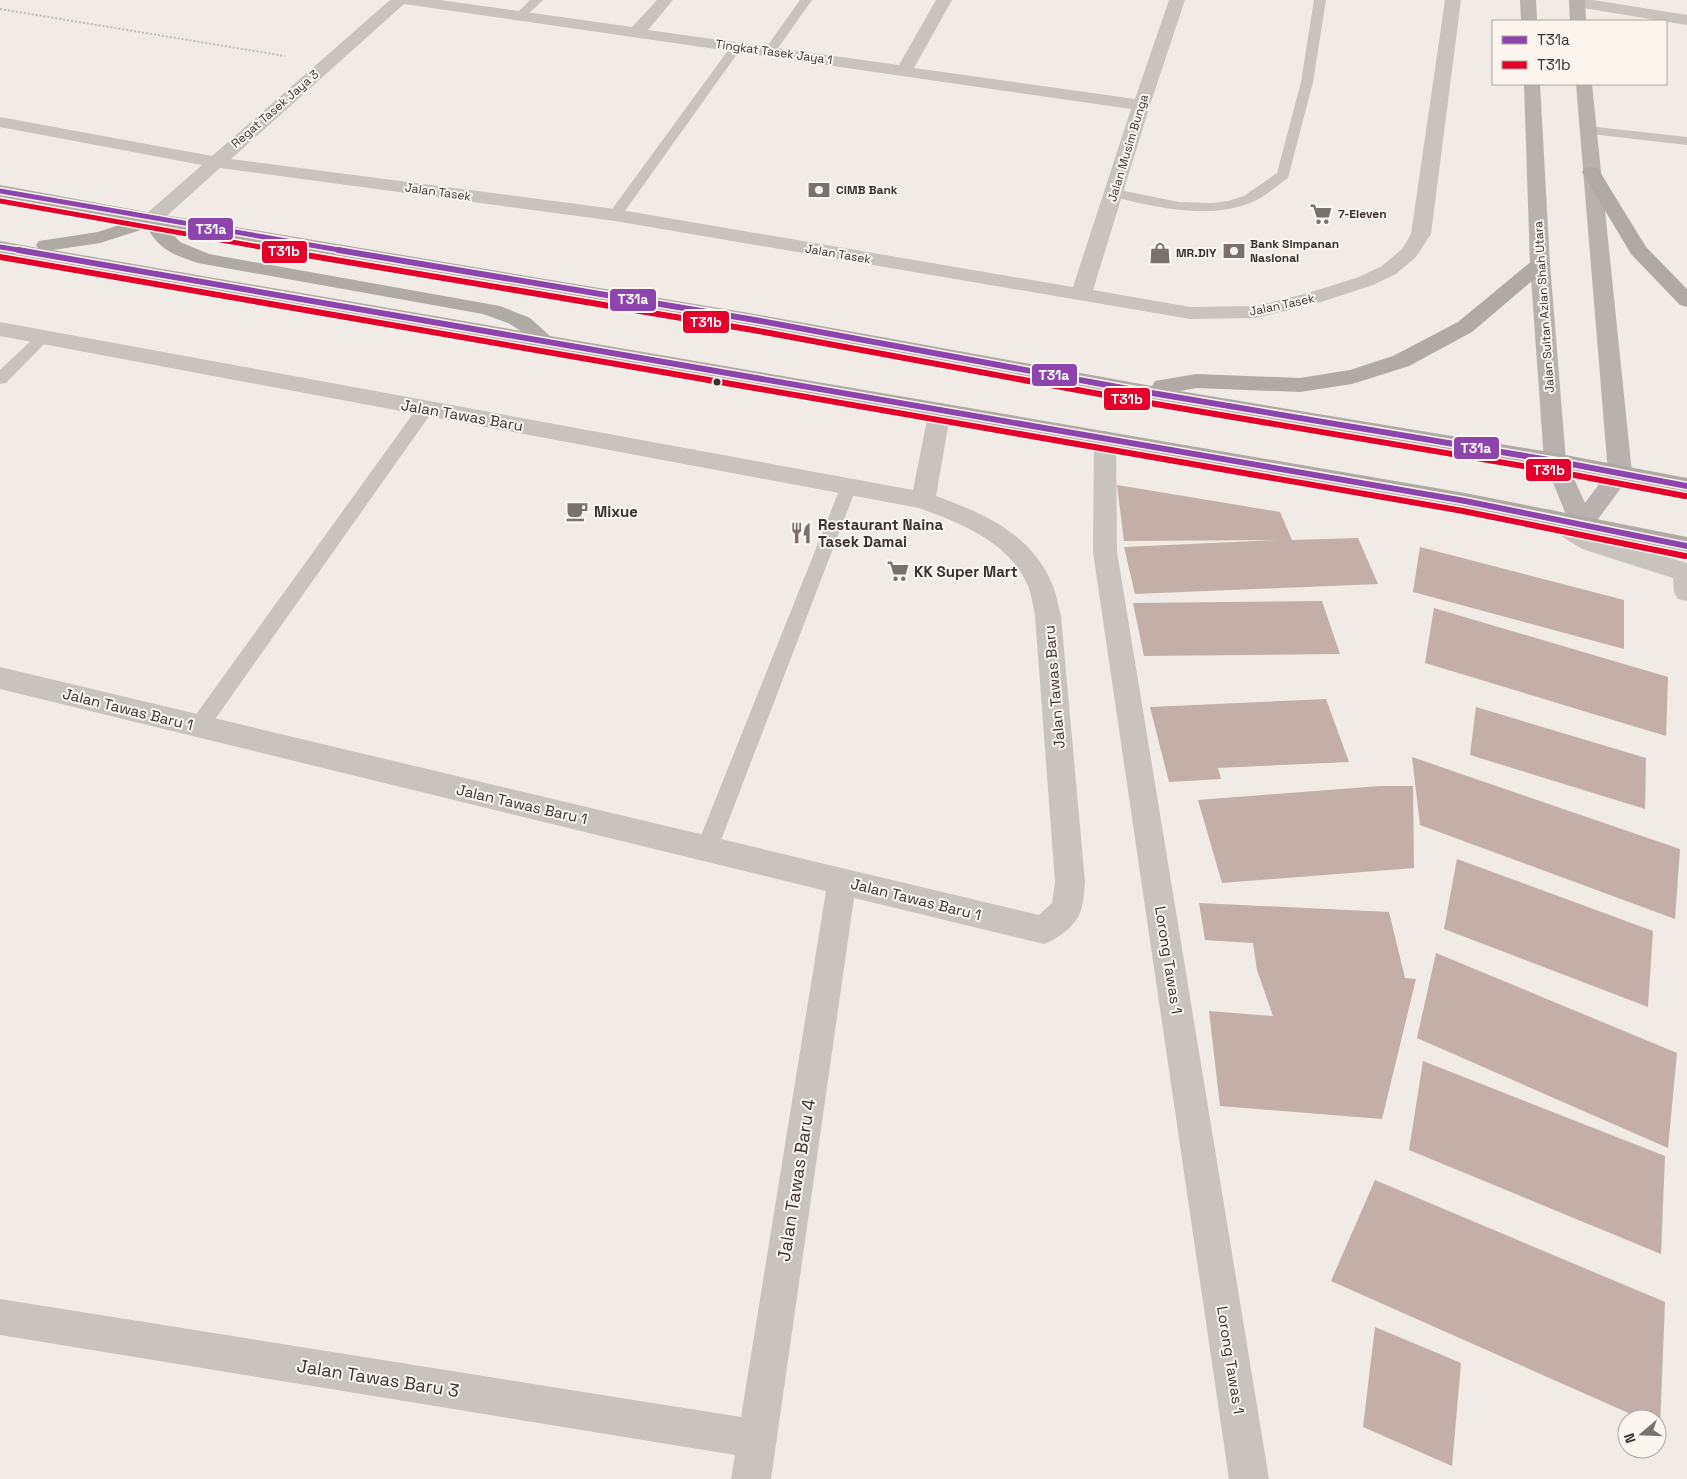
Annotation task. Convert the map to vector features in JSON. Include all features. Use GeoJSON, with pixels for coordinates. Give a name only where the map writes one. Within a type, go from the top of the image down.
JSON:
{"type":"FeatureCollection","features":[{"type":"Feature","properties":{"kind":"highway"},"geometry":{"type":"LineString","coordinates":[[1591,172],[1638,250],[1687,301]]}},
{"type":"Feature","properties":{"kind":"highway"},"geometry":{"type":"LineString","coordinates":[[0,191],[152,219],[755,320],[1134,390],[1555,461],[1687,486]]}},
{"type":"Feature","properties":{"kind":"highway"},"geometry":{"type":"LineString","coordinates":[[0,199],[42,200]]}},
{"type":"Feature","properties":{"kind":"highway"},"geometry":{"type":"LineString","coordinates":[[3,247],[77,243],[121,232],[152,219]]}},
{"type":"Feature","properties":{"kind":"highway"},"geometry":{"type":"LineString","coordinates":[[152,219],[161,237],[176,249],[205,259],[484,308],[518,319],[532,327],[543,341]]}},
{"type":"Feature","properties":{"kind":"highway"},"geometry":{"type":"LineString","coordinates":[[3,247],[1456,499],[1687,546]]}},
{"type":"Feature","properties":{"kind":"highway"},"geometry":{"type":"LineString","coordinates":[[1134,390],[1196,381],[1300,385],[1360,374],[1401,361],[1465,327],[1540,264]]}},
{"type":"Feature","properties":{"kind":"main road"},"geometry":{"type":"LineString","coordinates":[[1528,0],[1529,20]]}},
{"type":"Feature","properties":{"kind":"main road"},"geometry":{"type":"LineString","coordinates":[[1577,1],[1578,20]]}},
{"type":"Feature","properties":{"kind":"main road","name":"Jalan Sultan Azlan Shah Utara"},"geometry":{"type":"LineString","coordinates":[[1532,85],[1540,264],[1555,461],[1582,524]]}},
{"type":"Feature","properties":{"kind":"main road"},"geometry":{"type":"LineString","coordinates":[[1582,524],[1620,473],[1584,85]]}},
{"type":"Feature","properties":{"kind":"street","name":"Regat Tasek Jaya 3"},"geometry":{"type":"LineString","coordinates":[[152,219],[399,0]]}},
{"type":"Feature","properties":{"kind":"street","name":"Tingkat Tasek Jaya 1"},"geometry":{"type":"LineString","coordinates":[[408,0],[1141,105]]}},
{"type":"Feature","properties":{"kind":"street"},"geometry":{"type":"LineString","coordinates":[[636,33],[665,0]]}},
{"type":"Feature","properties":{"kind":"street"},"geometry":{"type":"LineString","coordinates":[[904,71],[944,0]]}},
{"type":"Feature","properties":{"kind":"street","name":"Jalan Musim Bunga"},"geometry":{"type":"LineString","coordinates":[[1081,296],[1115,193],[1141,105],[1177,0]]}},
{"type":"Feature","properties":{"kind":"street","name":"Jalan Tasek"},"geometry":{"type":"LineString","coordinates":[[0,122],[215,162],[615,215],[1081,296],[1190,313],[1256,312],[1314,298],[1366,281],[1389,270],[1409,253],[1421,234],[1453,0]]}},
{"type":"Feature","properties":{"kind":"street"},"geometry":{"type":"LineString","coordinates":[[1672,0],[1681,19]]}},
{"type":"Feature","properties":{"kind":"street"},"geometry":{"type":"LineString","coordinates":[[1577,1],[1681,19]]}},
{"type":"Feature","properties":{"kind":"street","name":"Jalan Tawas Baru"},"geometry":{"type":"LineString","coordinates":[[0,329],[923,500],[972,518],[1007,540],[1028,563],[1040,583],[1048,616],[1070,882],[1066,910],[1044,930]]}},
{"type":"Feature","properties":{"kind":"street"},"geometry":{"type":"LineString","coordinates":[[923,500],[940,410]]}},
{"type":"Feature","properties":{"kind":"street","name":"Lorong Tawas 1"},"geometry":{"type":"LineString","coordinates":[[1105,439],[1105,552],[1249,1479]]}},
{"type":"Feature","properties":{"kind":"street"},"geometry":{"type":"LineString","coordinates":[[1550,518],[1591,543],[1685,572],[1687,592]]}},
{"type":"Feature","properties":{"kind":"street","name":"Jalan Tawas Baru 1"},"geometry":{"type":"LineString","coordinates":[[0,678],[1044,930]]}},
{"type":"Feature","properties":{"kind":"street","name":"Jalan Tawas Baru 4"},"geometry":{"type":"LineString","coordinates":[[752,1479],[842,881]]}},
{"type":"Feature","properties":{"kind":"street","name":"Jalan Tawas Baru 3"},"geometry":{"type":"LineString","coordinates":[[0,1317],[757,1439]]}},
{"type":"Feature","properties":{"kind":"lane"},"geometry":{"type":"LineString","coordinates":[[520,16],[537,0]]}},
{"type":"Feature","properties":{"kind":"lane"},"geometry":{"type":"LineString","coordinates":[[769,52],[806,0]]}},
{"type":"Feature","properties":{"kind":"lane"},"geometry":{"type":"LineString","coordinates":[[1115,193],[1147,201],[1200,208],[1245,201],[1283,175],[1307,82],[1320,0]]}},
{"type":"Feature","properties":{"kind":"lane"},"geometry":{"type":"LineString","coordinates":[[615,215],[736,47]]}},
{"type":"Feature","properties":{"kind":"lane"},"geometry":{"type":"LineString","coordinates":[[1587,130],[1687,141]]}},
{"type":"Feature","properties":{"kind":"lane"},"geometry":{"type":"LineString","coordinates":[[0,379],[43,337]]}},
{"type":"Feature","properties":{"kind":"lane"},"geometry":{"type":"LineString","coordinates":[[199,726],[426,408]]}},
{"type":"Feature","properties":{"kind":"lane"},"geometry":{"type":"LineString","coordinates":[[707,848],[849,486]]}},
{"type":"Feature","properties":{"kind":"path"},"geometry":{"type":"LineString","coordinates":[[0,9],[327,63]]}},
{"type":"Feature","properties":{"kind":"building"},"geometry":{"type":"Polygon","coordinates":[[[1117,485],[1280,512],[1292,540],[1358,538],[1378,584],[1135,594],[1124,547],[1277,540],[1124,541],[1117,485]]]}},
{"type":"Feature","properties":{"kind":"building"},"geometry":{"type":"Polygon","coordinates":[[[1420,547],[1624,600],[1624,649],[1413,592],[1420,547]]]}},
{"type":"Feature","properties":{"kind":"building"},"geometry":{"type":"Polygon","coordinates":[[[1322,601],[1340,654],[1144,656],[1133,603],[1322,601]]]}},
{"type":"Feature","properties":{"kind":"building"},"geometry":{"type":"Polygon","coordinates":[[[1434,608],[1668,677],[1666,736],[1425,663],[1434,608]]]}},
{"type":"Feature","properties":{"kind":"building"},"geometry":{"type":"Polygon","coordinates":[[[1326,699],[1349,762],[1218,768],[1221,779],[1169,782],[1150,707],[1326,699]]]}},
{"type":"Feature","properties":{"kind":"building"},"geometry":{"type":"Polygon","coordinates":[[[1476,707],[1646,758],[1645,809],[1470,755],[1476,707]]]}},
{"type":"Feature","properties":{"kind":"building"},"geometry":{"type":"Polygon","coordinates":[[[1412,757],[1680,849],[1675,919],[1420,825],[1412,757]]]}},
{"type":"Feature","properties":{"kind":"building"},"geometry":{"type":"Polygon","coordinates":[[[1380,786],[1413,786],[1414,868],[1222,883],[1198,800],[1380,786]]]}},
{"type":"Feature","properties":{"kind":"building"},"geometry":{"type":"Polygon","coordinates":[[[1457,859],[1653,931],[1648,1007],[1444,929],[1457,859]]]}},
{"type":"Feature","properties":{"kind":"building"},"geometry":{"type":"Polygon","coordinates":[[[1199,903],[1389,912],[1405,978],[1416,979],[1382,1119],[1220,1106],[1209,1011],[1273,1016],[1257,970],[1253,943],[1205,940],[1199,903]]]}},
{"type":"Feature","properties":{"kind":"building"},"geometry":{"type":"Polygon","coordinates":[[[1436,953],[1677,1053],[1668,1148],[1417,1038],[1436,953]]]}},
{"type":"Feature","properties":{"kind":"building"},"geometry":{"type":"Polygon","coordinates":[[[1423,1061],[1665,1156],[1661,1254],[1409,1150],[1423,1061]]]}},
{"type":"Feature","properties":{"kind":"building"},"geometry":{"type":"Polygon","coordinates":[[[1375,1180],[1665,1302],[1661,1409],[1619,1409],[1331,1281],[1375,1180]]]}},
{"type":"Feature","properties":{"kind":"building"},"geometry":{"type":"Polygon","coordinates":[[[1375,1327],[1461,1363],[1452,1466],[1363,1427],[1375,1327]]]}},
{"type":"Feature","properties":{"kind":"transit line","name":"T31a"},"geometry":{"type":"LineString","coordinates":[[0,191],[152,219],[755,320],[1134,390],[1555,461],[1687,486]]}},
{"type":"Feature","properties":{"kind":"transit line","name":"T31b"},"geometry":{"type":"LineString","coordinates":[[0,201],[150,229],[753,330],[1132,400],[1553,471],[1685,496]]}},
{"type":"Feature","properties":{"kind":"transit line","name":"T31a"},"geometry":{"type":"LineString","coordinates":[[0,247],[1465,501],[1687,546]]}},
{"type":"Feature","properties":{"kind":"transit line","name":"T31b"},"geometry":{"type":"LineString","coordinates":[[0,257],[1463,511],[1685,556]]}},
{"type":"Feature","properties":{"kind":"place","name":"CIMB Bank"},"geometry":{"type":"Point","coordinates":[819,190]}},
{"type":"Feature","properties":{"kind":"place","name":"7-Eleven"},"geometry":{"type":"Point","coordinates":[1321,214]}},
{"type":"Feature","properties":{"kind":"place","name":"Bank Simpanan Nasional"},"geometry":{"type":"Point","coordinates":[1234,251]}},
{"type":"Feature","properties":{"kind":"place","name":"MR.DIY"},"geometry":{"type":"Point","coordinates":[1160,253]}},
{"type":"Feature","properties":{"kind":"place","name":"Mixue"},"geometry":{"type":"Point","coordinates":[577,511]}},
{"type":"Feature","properties":{"kind":"place","name":"Restaurant Naina Tasek Damai"},"geometry":{"type":"Point","coordinates":[801,533]}},
{"type":"Feature","properties":{"kind":"place","name":"KK Super Mart"},"geometry":{"type":"Point","coordinates":[898,571]}}]}
